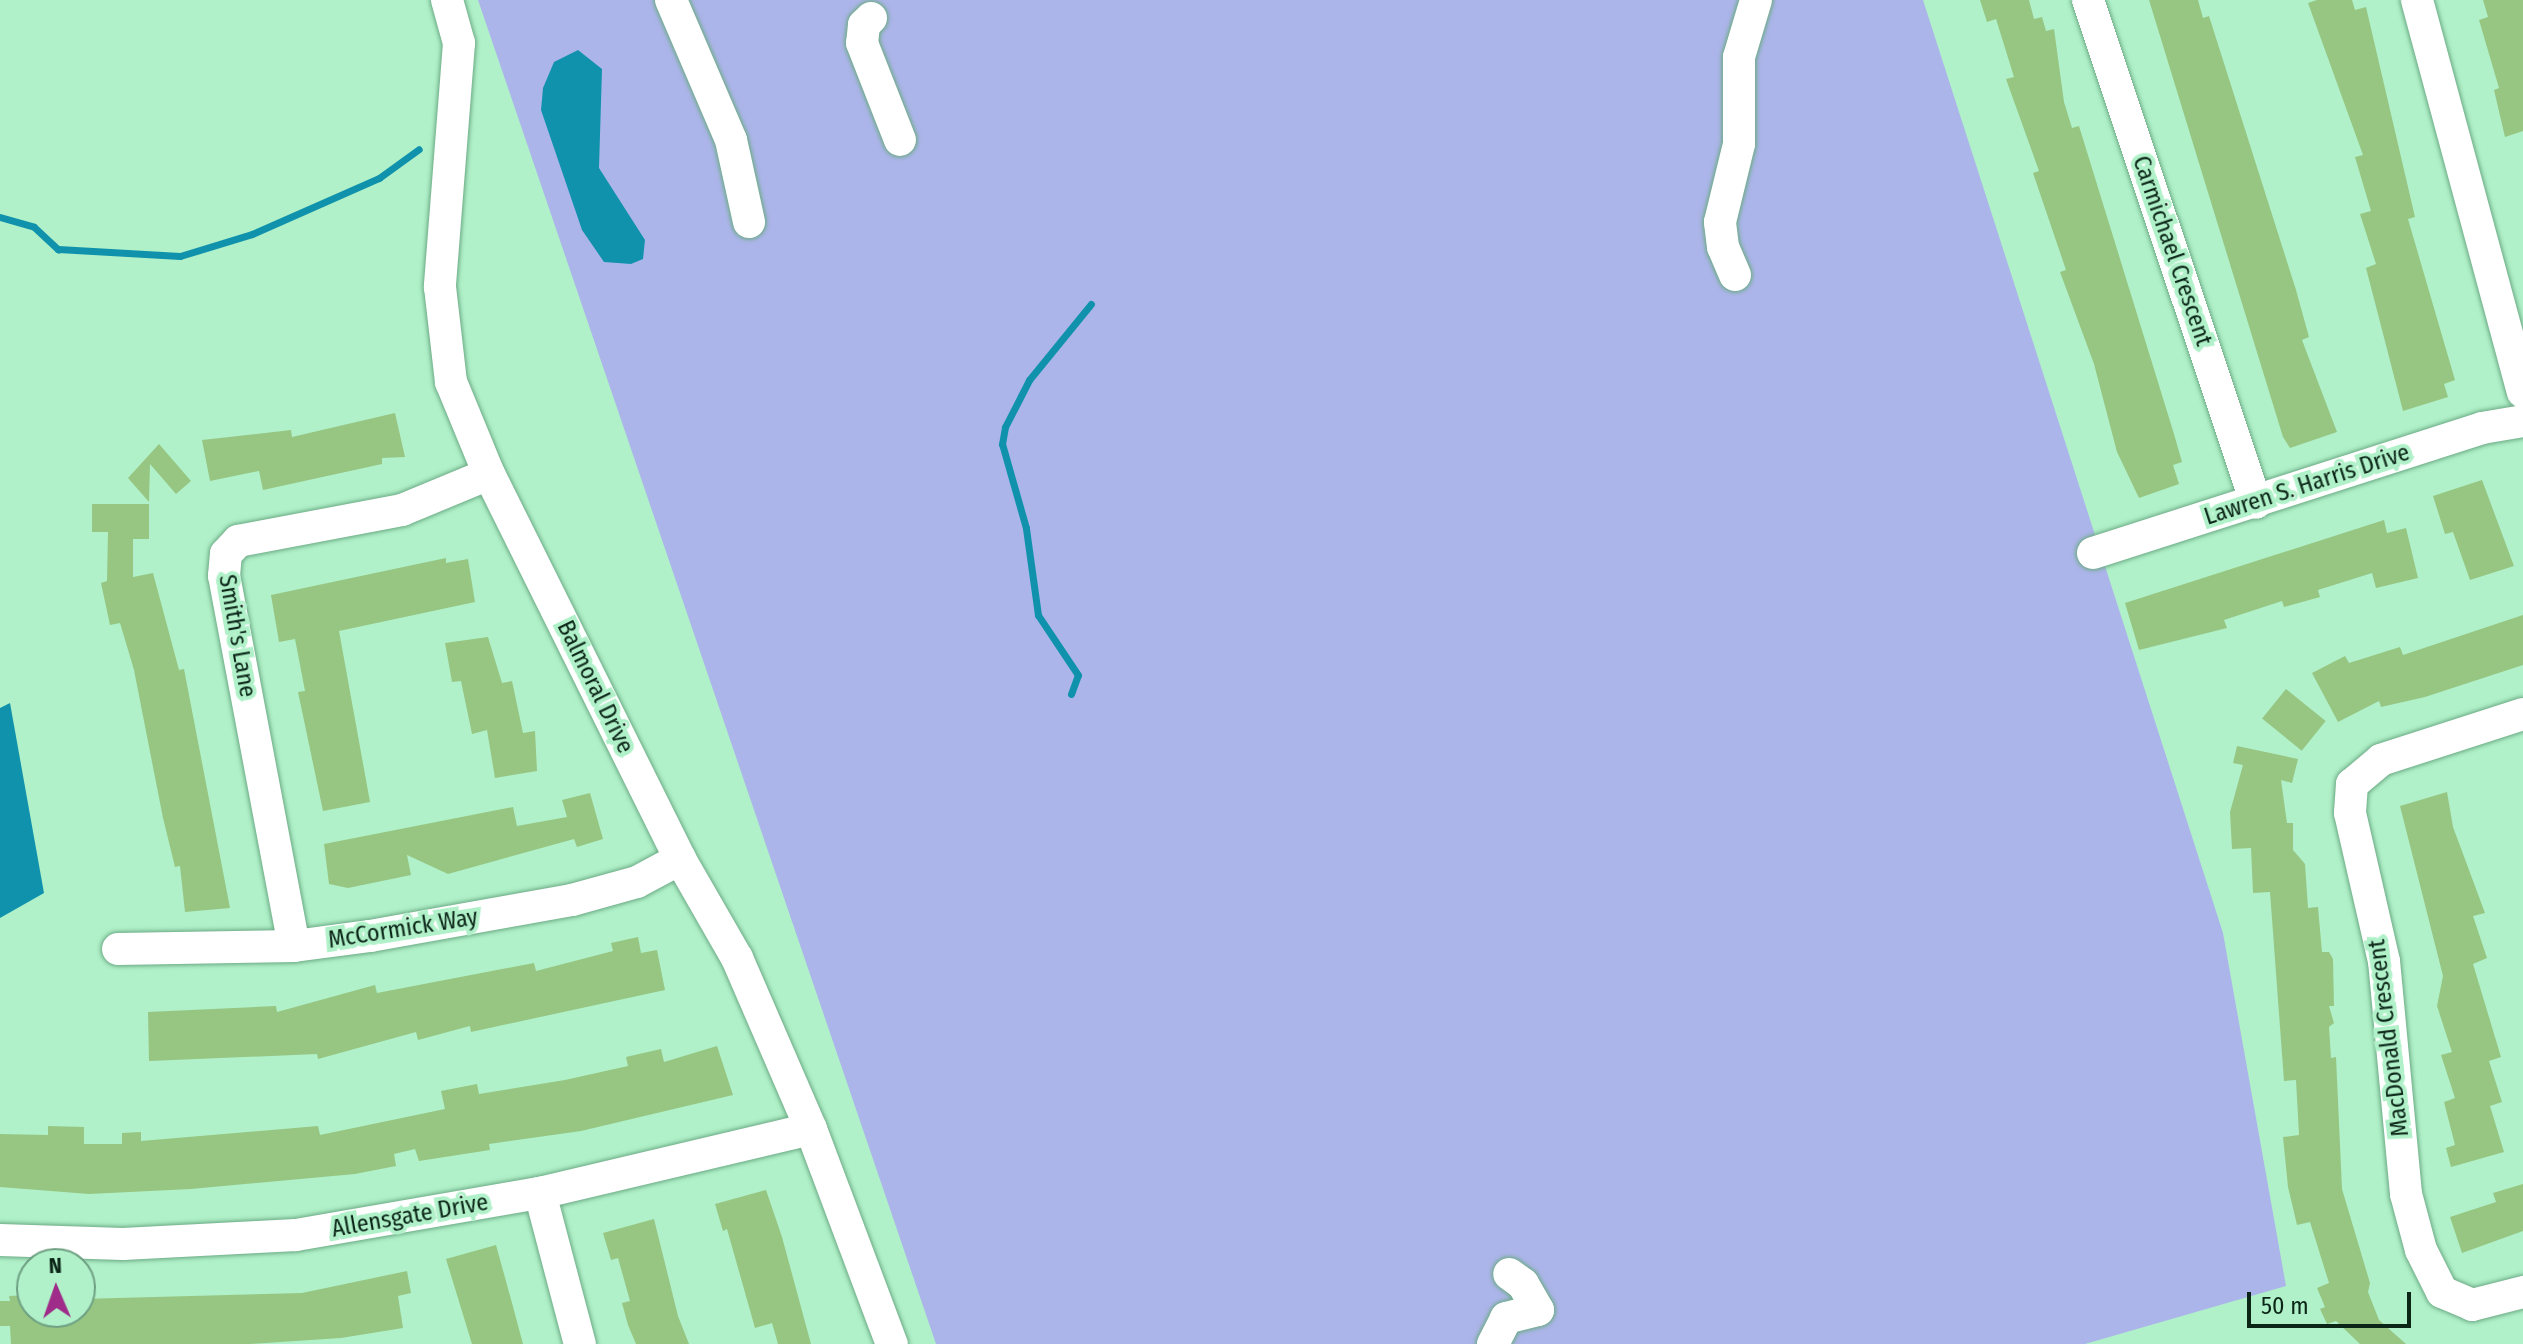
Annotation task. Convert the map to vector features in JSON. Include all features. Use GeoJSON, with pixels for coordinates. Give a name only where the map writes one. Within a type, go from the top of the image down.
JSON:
{"type":"FeatureCollection","features":[{"type":"Feature","properties":{"kind":"street","name":"Balmoral Drive"},"geometry":{"type":"LineString","coordinates":[[447,0],[459,43],[440,287],[451,382],[489,474],[680,859],[737,958],[811,1129],[892,1344]]}},
{"type":"Feature","properties":{"kind":"street"},"geometry":{"type":"LineString","coordinates":[[671,0],[702,82],[731,140],[749,222]]}},
{"type":"Feature","properties":{"kind":"street"},"geometry":{"type":"LineString","coordinates":[[1735,275],[1723,247],[1720,222],[1739,144],[1739,57],[1756,0]]}},
{"type":"Feature","properties":{"kind":"street","name":"Carmichael Crescent"},"geometry":{"type":"LineString","coordinates":[[2088,0],[2256,503]]}},
{"type":"Feature","properties":{"kind":"street"},"geometry":{"type":"LineString","coordinates":[[2417,0],[2523,392]]}},
{"type":"Feature","properties":{"kind":"street"},"geometry":{"type":"LineString","coordinates":[[871,18],[864,25],[862,43],[900,140]]}},
{"type":"Feature","properties":{"kind":"street","name":"Lawren S. Harris Drive"},"geometry":{"type":"LineString","coordinates":[[2093,553],[2482,428],[2523,421]]}},
{"type":"Feature","properties":{"kind":"street","name":"Smith's Lane"},"geometry":{"type":"LineString","coordinates":[[294,946],[224,576],[226,554],[238,541],[402,510],[489,474]]}},
{"type":"Feature","properties":{"kind":"street","name":"MacDonald Crescent"},"geometry":{"type":"LineString","coordinates":[[2523,714],[2381,760],[2352,784],[2350,813],[2384,961],[2406,1194],[2421,1250],[2442,1292],[2462,1301],[2472,1305],[2523,1292]]}},
{"type":"Feature","properties":{"kind":"street","name":"McCormick Way"},"geometry":{"type":"LineString","coordinates":[[118,949],[294,946],[572,900],[637,882],[680,859]]}},
{"type":"Feature","properties":{"kind":"street","name":"Allensgate Drive"},"geometry":{"type":"LineString","coordinates":[[0,1240],[123,1244],[296,1235],[540,1193],[811,1129]]}},
{"type":"Feature","properties":{"kind":"street"},"geometry":{"type":"LineString","coordinates":[[540,1193],[580,1344]]}},
{"type":"Feature","properties":{"kind":"street"},"geometry":{"type":"LineString","coordinates":[[1493,1344],[1506,1318],[1538,1310],[1528,1289],[1509,1274]]}},
{"type":"Feature","properties":{"kind":"shaded area"},"geometry":{"type":"Polygon","coordinates":[[[478,0],[1923,0],[2223,933],[2286,1286],[2085,1344],[936,1344],[478,0]]]}},
{"type":"Feature","properties":{"kind":"shaded area"},"geometry":{"type":"Polygon","coordinates":[[[578,50],[602,69],[599,168],[645,240],[643,259],[631,264],[604,262],[582,230],[541,110],[543,88],[554,62],[578,50]]]}},
{"type":"Feature","properties":{"kind":"shaded area"},"geometry":{"type":"Polygon","coordinates":[[[10,703],[44,893],[0,918],[0,708],[10,703]]]}},
{"type":"Feature","properties":{"kind":"building"},"geometry":{"type":"Polygon","coordinates":[[[1980,0],[2029,0],[2034,19],[2042,17],[2046,31],[2054,29],[2064,102],[2072,128],[2079,126],[2174,434],[2182,462],[2173,465],[2179,484],[2139,498],[2117,452],[2094,364],[2060,272],[2066,270],[2033,173],[2039,171],[2006,79],[2014,77],[1996,19],[1987,22],[1980,0]]]}},
{"type":"Feature","properties":{"kind":"building"},"geometry":{"type":"Polygon","coordinates":[[[2149,0],[2198,0],[2203,18],[2209,16],[2296,290],[2309,337],[2302,340],[2337,432],[2290,448],[2283,437],[2149,0]]]}},
{"type":"Feature","properties":{"kind":"building"},"geometry":{"type":"Polygon","coordinates":[[[2352,0],[2355,10],[2366,7],[2415,217],[2408,219],[2455,380],[2444,384],[2448,397],[2403,411],[2366,268],[2376,264],[2360,214],[2371,211],[2355,157],[2363,155],[2308,3],[2352,0]]]}},
{"type":"Feature","properties":{"kind":"building"},"geometry":{"type":"Polygon","coordinates":[[[2483,0],[2523,0],[2523,131],[2505,137],[2494,90],[2499,88],[2479,20],[2488,17],[2483,0]]]}},
{"type":"Feature","properties":{"kind":"building"},"geometry":{"type":"Polygon","coordinates":[[[395,413],[405,457],[382,458],[382,464],[263,490],[259,471],[210,481],[202,440],[291,430],[292,437],[395,413]]]}},
{"type":"Feature","properties":{"kind":"building"},"geometry":{"type":"Polygon","coordinates":[[[159,444],[191,481],[176,494],[150,464],[149,502],[128,478],[159,444]]]}},
{"type":"Feature","properties":{"kind":"building"},"geometry":{"type":"Polygon","coordinates":[[[2482,480],[2514,566],[2470,580],[2453,532],[2445,534],[2433,496],[2482,480]]]}},
{"type":"Feature","properties":{"kind":"building"},"geometry":{"type":"Polygon","coordinates":[[[92,504],[149,504],[149,539],[133,539],[133,577],[153,573],[179,670],[184,669],[230,908],[185,912],[180,866],[175,867],[163,818],[134,670],[120,623],[110,625],[101,583],[107,581],[108,532],[92,532],[92,504]]]}},
{"type":"Feature","properties":{"kind":"building"},"geometry":{"type":"Polygon","coordinates":[[[2384,520],[2387,533],[2406,528],[2418,578],[2376,588],[2372,573],[2318,590],[2320,597],[2284,607],[2282,601],[2224,620],[2227,628],[2139,650],[2125,603],[2384,520]]]}},
{"type":"Feature","properties":{"kind":"building"},"geometry":{"type":"Polygon","coordinates":[[[446,558],[446,563],[468,559],[475,602],[339,631],[370,802],[323,811],[298,692],[305,691],[295,639],[279,642],[271,595],[446,558]]]}},
{"type":"Feature","properties":{"kind":"building"},"geometry":{"type":"Polygon","coordinates":[[[2523,615],[2523,665],[2425,697],[2381,707],[2379,701],[2338,722],[2312,673],[2345,656],[2349,663],[2400,647],[2403,655],[2523,615]]]}},
{"type":"Feature","properties":{"kind":"building"},"geometry":{"type":"Polygon","coordinates":[[[488,637],[502,683],[512,681],[523,733],[535,731],[537,771],[495,778],[487,730],[472,734],[461,681],[452,682],[445,643],[488,637]]]}},
{"type":"Feature","properties":{"kind":"building"},"geometry":{"type":"Polygon","coordinates":[[[2286,689],[2326,721],[2302,751],[2262,719],[2286,689]]]}},
{"type":"Feature","properties":{"kind":"building"},"geometry":{"type":"Polygon","coordinates":[[[2237,746],[2298,759],[2292,783],[2281,780],[2287,823],[2293,823],[2293,850],[2305,864],[2308,908],[2318,907],[2322,952],[2329,952],[2333,959],[2334,1006],[2329,1006],[2334,1023],[2329,1027],[2331,1058],[2336,1057],[2342,1189],[2370,1283],[2368,1292],[2379,1320],[2406,1344],[2360,1344],[2336,1321],[2327,1324],[2320,1309],[2325,1307],[2317,1288],[2329,1283],[2310,1222],[2297,1225],[2288,1187],[2283,1137],[2299,1135],[2296,1080],[2284,1081],[2270,892],[2253,893],[2251,848],[2232,849],[2230,812],[2243,765],[2233,763],[2237,746]]]}},
{"type":"Feature","properties":{"kind":"building"},"geometry":{"type":"Polygon","coordinates":[[[2447,792],[2453,827],[2485,913],[2473,916],[2487,958],[2473,964],[2501,1057],[2489,1061],[2502,1102],[2490,1106],[2504,1152],[2451,1167],[2446,1148],[2455,1145],[2444,1102],[2455,1098],[2441,1055],[2452,1052],[2437,1006],[2443,976],[2400,806],[2447,792]]]}},
{"type":"Feature","properties":{"kind":"building"},"geometry":{"type":"Polygon","coordinates":[[[590,793],[603,839],[577,847],[574,839],[448,874],[407,855],[411,875],[348,888],[329,884],[324,844],[513,807],[517,826],[567,817],[562,800],[590,793]]]}},
{"type":"Feature","properties":{"kind":"building"},"geometry":{"type":"Polygon","coordinates":[[[638,937],[641,953],[657,950],[665,990],[471,1032],[470,1026],[418,1040],[416,1032],[318,1059],[317,1054],[149,1061],[148,1012],[276,1006],[277,1012],[375,985],[377,993],[534,963],[536,971],[613,951],[611,943],[638,937]]]}},
{"type":"Feature","properties":{"kind":"building"},"geometry":{"type":"Polygon","coordinates":[[[717,1046],[733,1095],[581,1131],[489,1144],[490,1150],[419,1161],[415,1149],[394,1154],[396,1166],[355,1174],[191,1189],[89,1194],[0,1187],[0,1134],[48,1135],[48,1126],[84,1127],[84,1144],[122,1144],[122,1133],[141,1132],[141,1141],[318,1126],[320,1135],[445,1109],[441,1091],[477,1084],[479,1094],[565,1080],[628,1066],[626,1057],[661,1049],[664,1062],[717,1046]]]}},
{"type":"Feature","properties":{"kind":"building"},"geometry":{"type":"Polygon","coordinates":[[[2523,1184],[2523,1231],[2462,1253],[2450,1217],[2496,1202],[2493,1193],[2523,1184]]]}},
{"type":"Feature","properties":{"kind":"building"},"geometry":{"type":"Polygon","coordinates":[[[766,1190],[811,1344],[778,1344],[772,1323],[755,1328],[727,1229],[723,1231],[715,1204],[766,1190]]]}},
{"type":"Feature","properties":{"kind":"building"},"geometry":{"type":"Polygon","coordinates":[[[654,1219],[678,1316],[689,1344],[636,1344],[628,1325],[622,1303],[630,1301],[618,1258],[611,1260],[603,1233],[654,1219]]]}},
{"type":"Feature","properties":{"kind":"building"},"geometry":{"type":"Polygon","coordinates":[[[496,1245],[523,1344],[472,1344],[446,1259],[496,1245]]]}},
{"type":"Feature","properties":{"kind":"building"},"geometry":{"type":"Polygon","coordinates":[[[407,1271],[411,1293],[398,1296],[403,1328],[341,1338],[250,1344],[11,1344],[10,1326],[0,1326],[0,1301],[10,1301],[9,1296],[16,1296],[16,1328],[96,1328],[96,1299],[302,1293],[407,1271]]]}},
{"type":"Feature","properties":{"kind":"waterway"},"geometry":{"type":"LineString","coordinates":[[0,217],[34,227],[58,249],[180,256],[252,234],[379,178],[419,149]]}},
{"type":"Feature","properties":{"kind":"waterway"},"geometry":{"type":"LineString","coordinates":[[1071,694],[1078,675],[1038,615],[1026,528],[1002,444],[1005,427],[1029,380],[1091,304]]}}]}
